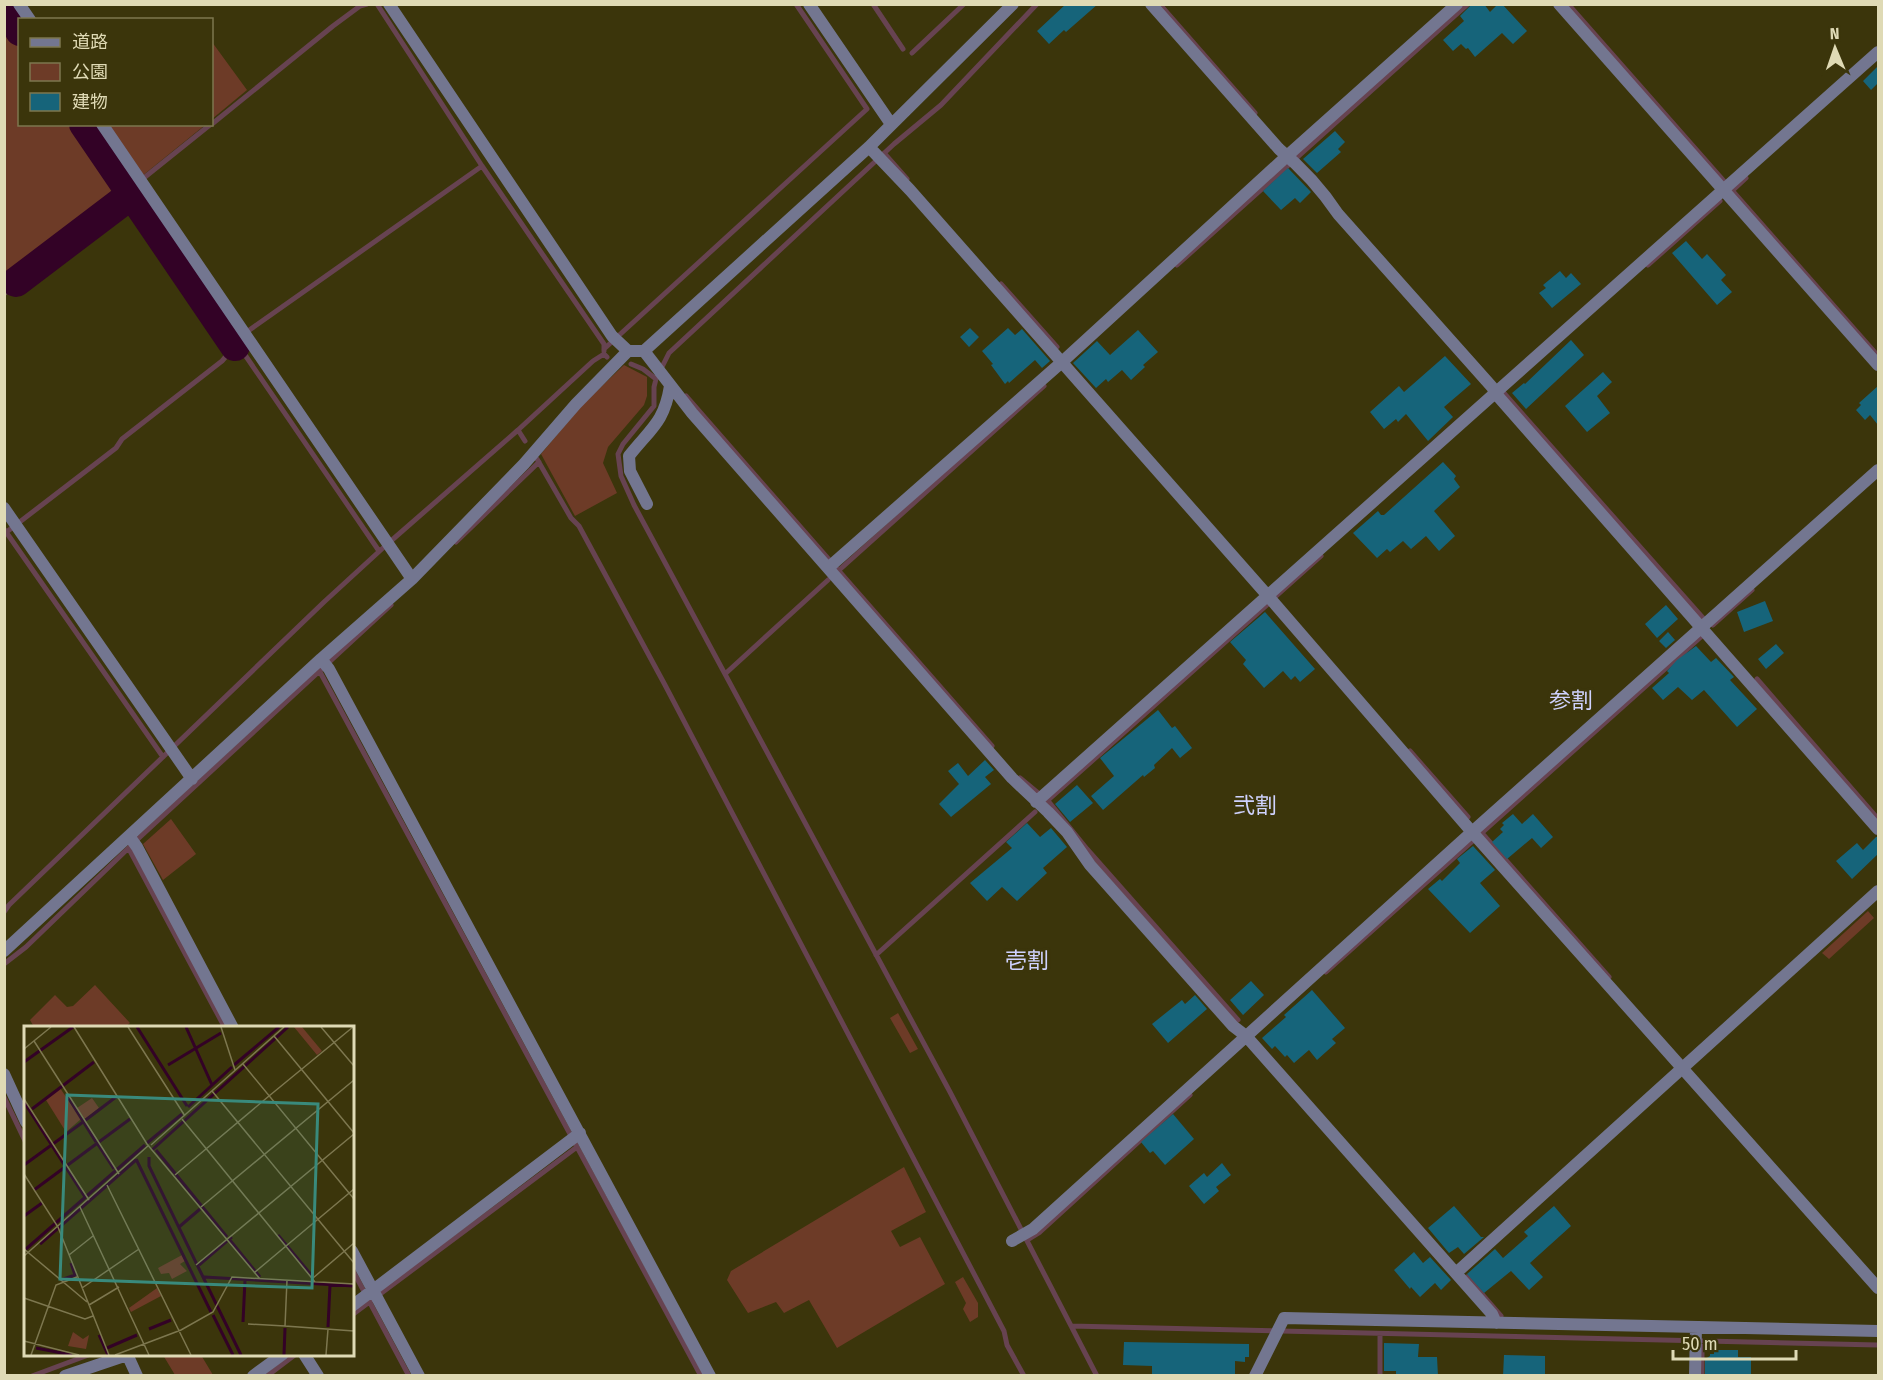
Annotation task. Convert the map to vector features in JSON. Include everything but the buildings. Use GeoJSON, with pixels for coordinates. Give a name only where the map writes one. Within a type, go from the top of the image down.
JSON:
{"type":"FeatureCollection","features":[{"type":"Feature","properties":{"kind":"street"},"geometry":{"type":"LineString","coordinates":[[19,4],[29,18]]}},
{"type":"Feature","properties":{"kind":"street"},"geometry":{"type":"LineString","coordinates":[[389,4],[615,339],[627,351],[644,351],[872,150],[891,124],[1013,4]]}},
{"type":"Feature","properties":{"kind":"street"},"geometry":{"type":"LineString","coordinates":[[809,4],[891,124]]}},
{"type":"Feature","properties":{"kind":"street"},"geometry":{"type":"LineString","coordinates":[[1151,4],[1279,150],[1291,159],[1326,196],[1338,214],[1878,829]]}},
{"type":"Feature","properties":{"kind":"street"},"geometry":{"type":"LineString","coordinates":[[832,565],[1291,159],[1457,4]]}},
{"type":"Feature","properties":{"kind":"street"},"geometry":{"type":"LineString","coordinates":[[1559,4],[1727,188],[1878,365]]}},
{"type":"Feature","properties":{"kind":"street"},"geometry":{"type":"LineString","coordinates":[[1041,797],[1878,52]]}},
{"type":"Feature","properties":{"kind":"street"},"geometry":{"type":"LineString","coordinates":[[103,126],[412,579]]}},
{"type":"Feature","properties":{"kind":"street"},"geometry":{"type":"LineString","coordinates":[[872,150],[910,189],[1476,836],[1686,1068],[1878,1288]]}},
{"type":"Feature","properties":{"kind":"street"},"geometry":{"type":"LineString","coordinates":[[4,951],[133,841],[192,779],[325,663],[412,579],[524,464],[576,404],[627,351]]}},
{"type":"Feature","properties":{"kind":"street"},"geometry":{"type":"LineString","coordinates":[[644,351],[692,413],[832,565],[1012,778],[1041,797],[1090,865],[1233,1026],[1246,1036],[1459,1270],[1492,1314],[1496,1323]]}},
{"type":"Feature","properties":{"kind":"street"},"geometry":{"type":"LineString","coordinates":[[647,504],[630,471],[629,456],[662,417],[667,404],[668,383]]}},
{"type":"Feature","properties":{"kind":"street"},"geometry":{"type":"LineString","coordinates":[[1015,1239],[1030,1231],[1246,1036],[1476,836],[1878,470]]}},
{"type":"Feature","properties":{"kind":"street"},"geometry":{"type":"LineString","coordinates":[[4,508],[192,779]]}},
{"type":"Feature","properties":{"kind":"street"},"geometry":{"type":"LineString","coordinates":[[325,663],[575,1136],[710,1376]]}},
{"type":"Feature","properties":{"kind":"street"},"geometry":{"type":"LineString","coordinates":[[133,841],[232,1026]]}},
{"type":"Feature","properties":{"kind":"street"},"geometry":{"type":"LineString","coordinates":[[1459,1270],[1686,1068],[1878,891]]}},
{"type":"Feature","properties":{"kind":"street"},"geometry":{"type":"LineString","coordinates":[[4,1074],[24,1118]]}},
{"type":"Feature","properties":{"kind":"street"},"geometry":{"type":"LineString","coordinates":[[354,1305],[372,1296],[575,1136]]}},
{"type":"Feature","properties":{"kind":"street"},"geometry":{"type":"LineString","coordinates":[[354,1256],[372,1296],[419,1376]]}},
{"type":"Feature","properties":{"kind":"street"},"geometry":{"type":"LineString","coordinates":[[1256,1376],[1284,1318],[1496,1323],[1696,1337],[1878,1331]]}},
{"type":"Feature","properties":{"kind":"street"},"geometry":{"type":"LineString","coordinates":[[1695,1376],[1696,1337]]}},
{"type":"Feature","properties":{"kind":"street"},"geometry":{"type":"LineString","coordinates":[[65,1376],[124,1356]]}},
{"type":"Feature","properties":{"kind":"street"},"geometry":{"type":"LineString","coordinates":[[127,1356],[137,1376]]}},
{"type":"Feature","properties":{"kind":"street"},"geometry":{"type":"LineString","coordinates":[[252,1376],[280,1356]]}},
{"type":"Feature","properties":{"kind":"street"},"geometry":{"type":"LineString","coordinates":[[305,1356],[318,1376]]}},
{"type":"Feature","properties":{"kind":"green space"},"geometry":{"type":"Polygon","coordinates":[[[5,24],[18,44],[18,126],[74,126],[110,179],[111,191],[106,200],[5,274],[5,24]]]}},
{"type":"Feature","properties":{"kind":"green space"},"geometry":{"type":"Polygon","coordinates":[[[213,43],[247,90],[213,118],[213,43]]]}},
{"type":"Feature","properties":{"kind":"green space"},"geometry":{"type":"Polygon","coordinates":[[[108,126],[204,126],[142,176],[108,126]]]}},
{"type":"Feature","properties":{"kind":"green space"},"geometry":{"type":"Polygon","coordinates":[[[624,365],[647,377],[647,396],[644,405],[608,447],[603,463],[617,493],[575,516],[541,454],[582,405],[624,365]]]}},
{"type":"Feature","properties":{"kind":"green space"},"geometry":{"type":"Polygon","coordinates":[[[171,819],[196,854],[163,880],[143,844],[171,819]]]}},
{"type":"Feature","properties":{"kind":"green space"},"geometry":{"type":"Polygon","coordinates":[[[1868,911],[1874,918],[1829,959],[1822,953],[1868,911]]]}},
{"type":"Feature","properties":{"kind":"green space"},"geometry":{"type":"Polygon","coordinates":[[[95,985],[130,1023],[126,1026],[33,1026],[30,1020],[55,995],[67,1007],[73,1006],[95,985]]]}},
{"type":"Feature","properties":{"kind":"green space"},"geometry":{"type":"Polygon","coordinates":[[[898,1013],[918,1049],[910,1053],[890,1018],[898,1013]]]}},
{"type":"Feature","properties":{"kind":"green space"},"geometry":{"type":"Polygon","coordinates":[[[904,1167],[926,1212],[891,1231],[900,1247],[920,1237],[945,1284],[837,1348],[809,1300],[784,1313],[776,1302],[748,1313],[727,1280],[731,1271],[904,1167]]]}},
{"type":"Feature","properties":{"kind":"green space"},"geometry":{"type":"Polygon","coordinates":[[[963,1277],[978,1303],[978,1317],[970,1322],[963,1309],[966,1303],[955,1282],[963,1277]]]}},
{"type":"Feature","properties":{"kind":"green space"},"geometry":{"type":"Polygon","coordinates":[[[164,1356],[202,1356],[213,1375],[175,1375],[164,1356]]]}},
{"type":"Feature","properties":{"kind":"waterway"},"geometry":{"type":"LineString","coordinates":[[5,4],[9,11]]}},
{"type":"Feature","properties":{"kind":"waterway"},"geometry":{"type":"LineString","coordinates":[[213,123],[333,26],[360,6],[367,4]]}},
{"type":"Feature","properties":{"kind":"waterway"},"geometry":{"type":"LineString","coordinates":[[377,4],[482,166],[604,344],[604,351]]}},
{"type":"Feature","properties":{"kind":"waterway"},"geometry":{"type":"LineString","coordinates":[[604,349],[867,109],[796,4]]}},
{"type":"Feature","properties":{"kind":"waterway"},"geometry":{"type":"LineString","coordinates":[[873,4],[903,49]]}},
{"type":"Feature","properties":{"kind":"waterway"},"geometry":{"type":"LineString","coordinates":[[912,53],[964,4]]}},
{"type":"Feature","properties":{"kind":"waterway"},"geometry":{"type":"LineString","coordinates":[[1037,4],[941,105],[894,144],[669,353],[656,379],[654,406],[623,444],[618,454],[621,476],[634,505],[950,1092],[1097,1376]]}},
{"type":"Feature","properties":{"kind":"waterway"},"geometry":{"type":"LineString","coordinates":[[1177,265],[1468,4]]}},
{"type":"Feature","properties":{"kind":"waterway"},"geometry":{"type":"LineString","coordinates":[[1568,4],[1878,356]]}},
{"type":"Feature","properties":{"kind":"waterway"},"geometry":{"type":"LineString","coordinates":[[1163,8],[1255,113]]}},
{"type":"Feature","properties":{"kind":"waterway"},"geometry":{"type":"LineString","coordinates":[[9,11],[18,27]]}},
{"type":"Feature","properties":{"kind":"waterway"},"geometry":{"type":"LineString","coordinates":[[85,126],[235,346]]}},
{"type":"Feature","properties":{"kind":"waterway"},"geometry":{"type":"LineString","coordinates":[[132,194],[145,177],[209,126]]}},
{"type":"Feature","properties":{"kind":"waterway"},"geometry":{"type":"LineString","coordinates":[[884,153],[907,179]]}},
{"type":"Feature","properties":{"kind":"waterway"},"geometry":{"type":"LineString","coordinates":[[4,534],[116,448],[122,439],[222,361],[248,331],[482,166]]}},
{"type":"Feature","properties":{"kind":"waterway"},"geometry":{"type":"LineString","coordinates":[[1731,192],[1746,178]]}},
{"type":"Feature","properties":{"kind":"waterway"},"geometry":{"type":"LineString","coordinates":[[16,282],[132,194]]}},
{"type":"Feature","properties":{"kind":"waterway"},"geometry":{"type":"LineString","coordinates":[[1648,265],[1720,201]]}},
{"type":"Feature","properties":{"kind":"waterway"},"geometry":{"type":"LineString","coordinates":[[4,294],[16,282]]}},
{"type":"Feature","properties":{"kind":"waterway"},"geometry":{"type":"LineString","coordinates":[[1001,284],[1057,347]]}},
{"type":"Feature","properties":{"kind":"waterway"},"geometry":{"type":"LineString","coordinates":[[235,346],[243,352],[379,551]]}},
{"type":"Feature","properties":{"kind":"waterway"},"geometry":{"type":"LineString","coordinates":[[4,912],[324,602],[593,361],[604,354],[607,357]]}},
{"type":"Feature","properties":{"kind":"waterway"},"geometry":{"type":"LineString","coordinates":[[631,364],[643,369],[656,379]]}},
{"type":"Feature","properties":{"kind":"waterway"},"geometry":{"type":"LineString","coordinates":[[837,572],[1044,386]]}},
{"type":"Feature","properties":{"kind":"waterway"},"geometry":{"type":"LineString","coordinates":[[1503,392],[1703,618]]}},
{"type":"Feature","properties":{"kind":"waterway"},"geometry":{"type":"LineString","coordinates":[[686,396],[992,746]]}},
{"type":"Feature","properties":{"kind":"waterway"},"geometry":{"type":"LineString","coordinates":[[518,430],[525,441]]}},
{"type":"Feature","properties":{"kind":"waterway"},"geometry":{"type":"LineString","coordinates":[[537,459],[571,518],[579,526],[665,685],[1004,1331],[1007,1345],[1024,1376]]}},
{"type":"Feature","properties":{"kind":"waterway"},"geometry":{"type":"LineString","coordinates":[[456,542],[539,462]]}},
{"type":"Feature","properties":{"kind":"waterway"},"geometry":{"type":"LineString","coordinates":[[4,529],[163,757]]}},
{"type":"Feature","properties":{"kind":"waterway"},"geometry":{"type":"LineString","coordinates":[[1274,598],[1321,556]]}},
{"type":"Feature","properties":{"kind":"waterway"},"geometry":{"type":"LineString","coordinates":[[725,674],[828,580]]}},
{"type":"Feature","properties":{"kind":"waterway"},"geometry":{"type":"LineString","coordinates":[[1713,625],[1752,590]]}},
{"type":"Feature","properties":{"kind":"waterway"},"geometry":{"type":"LineString","coordinates":[[4,964],[26,947],[140,837],[391,605]]}},
{"type":"Feature","properties":{"kind":"waterway"},"geometry":{"type":"LineString","coordinates":[[1046,802],[1267,605]]}},
{"type":"Feature","properties":{"kind":"waterway"},"geometry":{"type":"LineString","coordinates":[[1326,972],[1702,636]]}},
{"type":"Feature","properties":{"kind":"waterway"},"geometry":{"type":"LineString","coordinates":[[320,672],[701,1376]]}},
{"type":"Feature","properties":{"kind":"waterway"},"geometry":{"type":"LineString","coordinates":[[1757,679],[1878,819]]}},
{"type":"Feature","properties":{"kind":"waterway"},"geometry":{"type":"LineString","coordinates":[[1410,751],[1468,817]]}},
{"type":"Feature","properties":{"kind":"waterway"},"geometry":{"type":"LineString","coordinates":[[1020,778],[1049,802],[1087,849],[1238,1020]]}},
{"type":"Feature","properties":{"kind":"waterway"},"geometry":{"type":"LineString","coordinates":[[876,955],[1035,812]]}},
{"type":"Feature","properties":{"kind":"waterway"},"geometry":{"type":"LineString","coordinates":[[1481,832],[1609,977]]}},
{"type":"Feature","properties":{"kind":"waterway"},"geometry":{"type":"LineString","coordinates":[[129,849],[224,1026]]}},
{"type":"Feature","properties":{"kind":"waterway"},"geometry":{"type":"LineString","coordinates":[[1027,1240],[1040,1232],[1190,1095]]}},
{"type":"Feature","properties":{"kind":"waterway"},"geometry":{"type":"LineString","coordinates":[[4,1097],[24,1139]]}},
{"type":"Feature","properties":{"kind":"waterway"},"geometry":{"type":"LineString","coordinates":[[354,1314],[577,1147]]}},
{"type":"Feature","properties":{"kind":"waterway"},"geometry":{"type":"LineString","coordinates":[[354,1273],[409,1376]]}},
{"type":"Feature","properties":{"kind":"waterway"},"geometry":{"type":"LineString","coordinates":[[1467,1277],[1501,1316]]}},
{"type":"Feature","properties":{"kind":"waterway"},"geometry":{"type":"LineString","coordinates":[[1071,1326],[1878,1345]]}},
{"type":"Feature","properties":{"kind":"waterway"},"geometry":{"type":"LineString","coordinates":[[1380,1334],[1380,1376]]}},
{"type":"Feature","properties":{"kind":"waterway"},"geometry":{"type":"LineString","coordinates":[[1702,1341],[1702,1376]]}},
{"type":"Feature","properties":{"kind":"waterway"},"geometry":{"type":"LineString","coordinates":[[32,1376],[86,1356]]}},
{"type":"Feature","properties":{"kind":"waterway"},"geometry":{"type":"LineString","coordinates":[[267,1376],[293,1356]]}},
{"type":"Feature","properties":{"kind":"district","name":"参割"},"geometry":{"type":"Point","coordinates":[1571,700]}},
{"type":"Feature","properties":{"kind":"district","name":"弐割"},"geometry":{"type":"Point","coordinates":[1255,805]}},
{"type":"Feature","properties":{"kind":"district","name":"壱割"},"geometry":{"type":"Point","coordinates":[1027,960]}}]}
